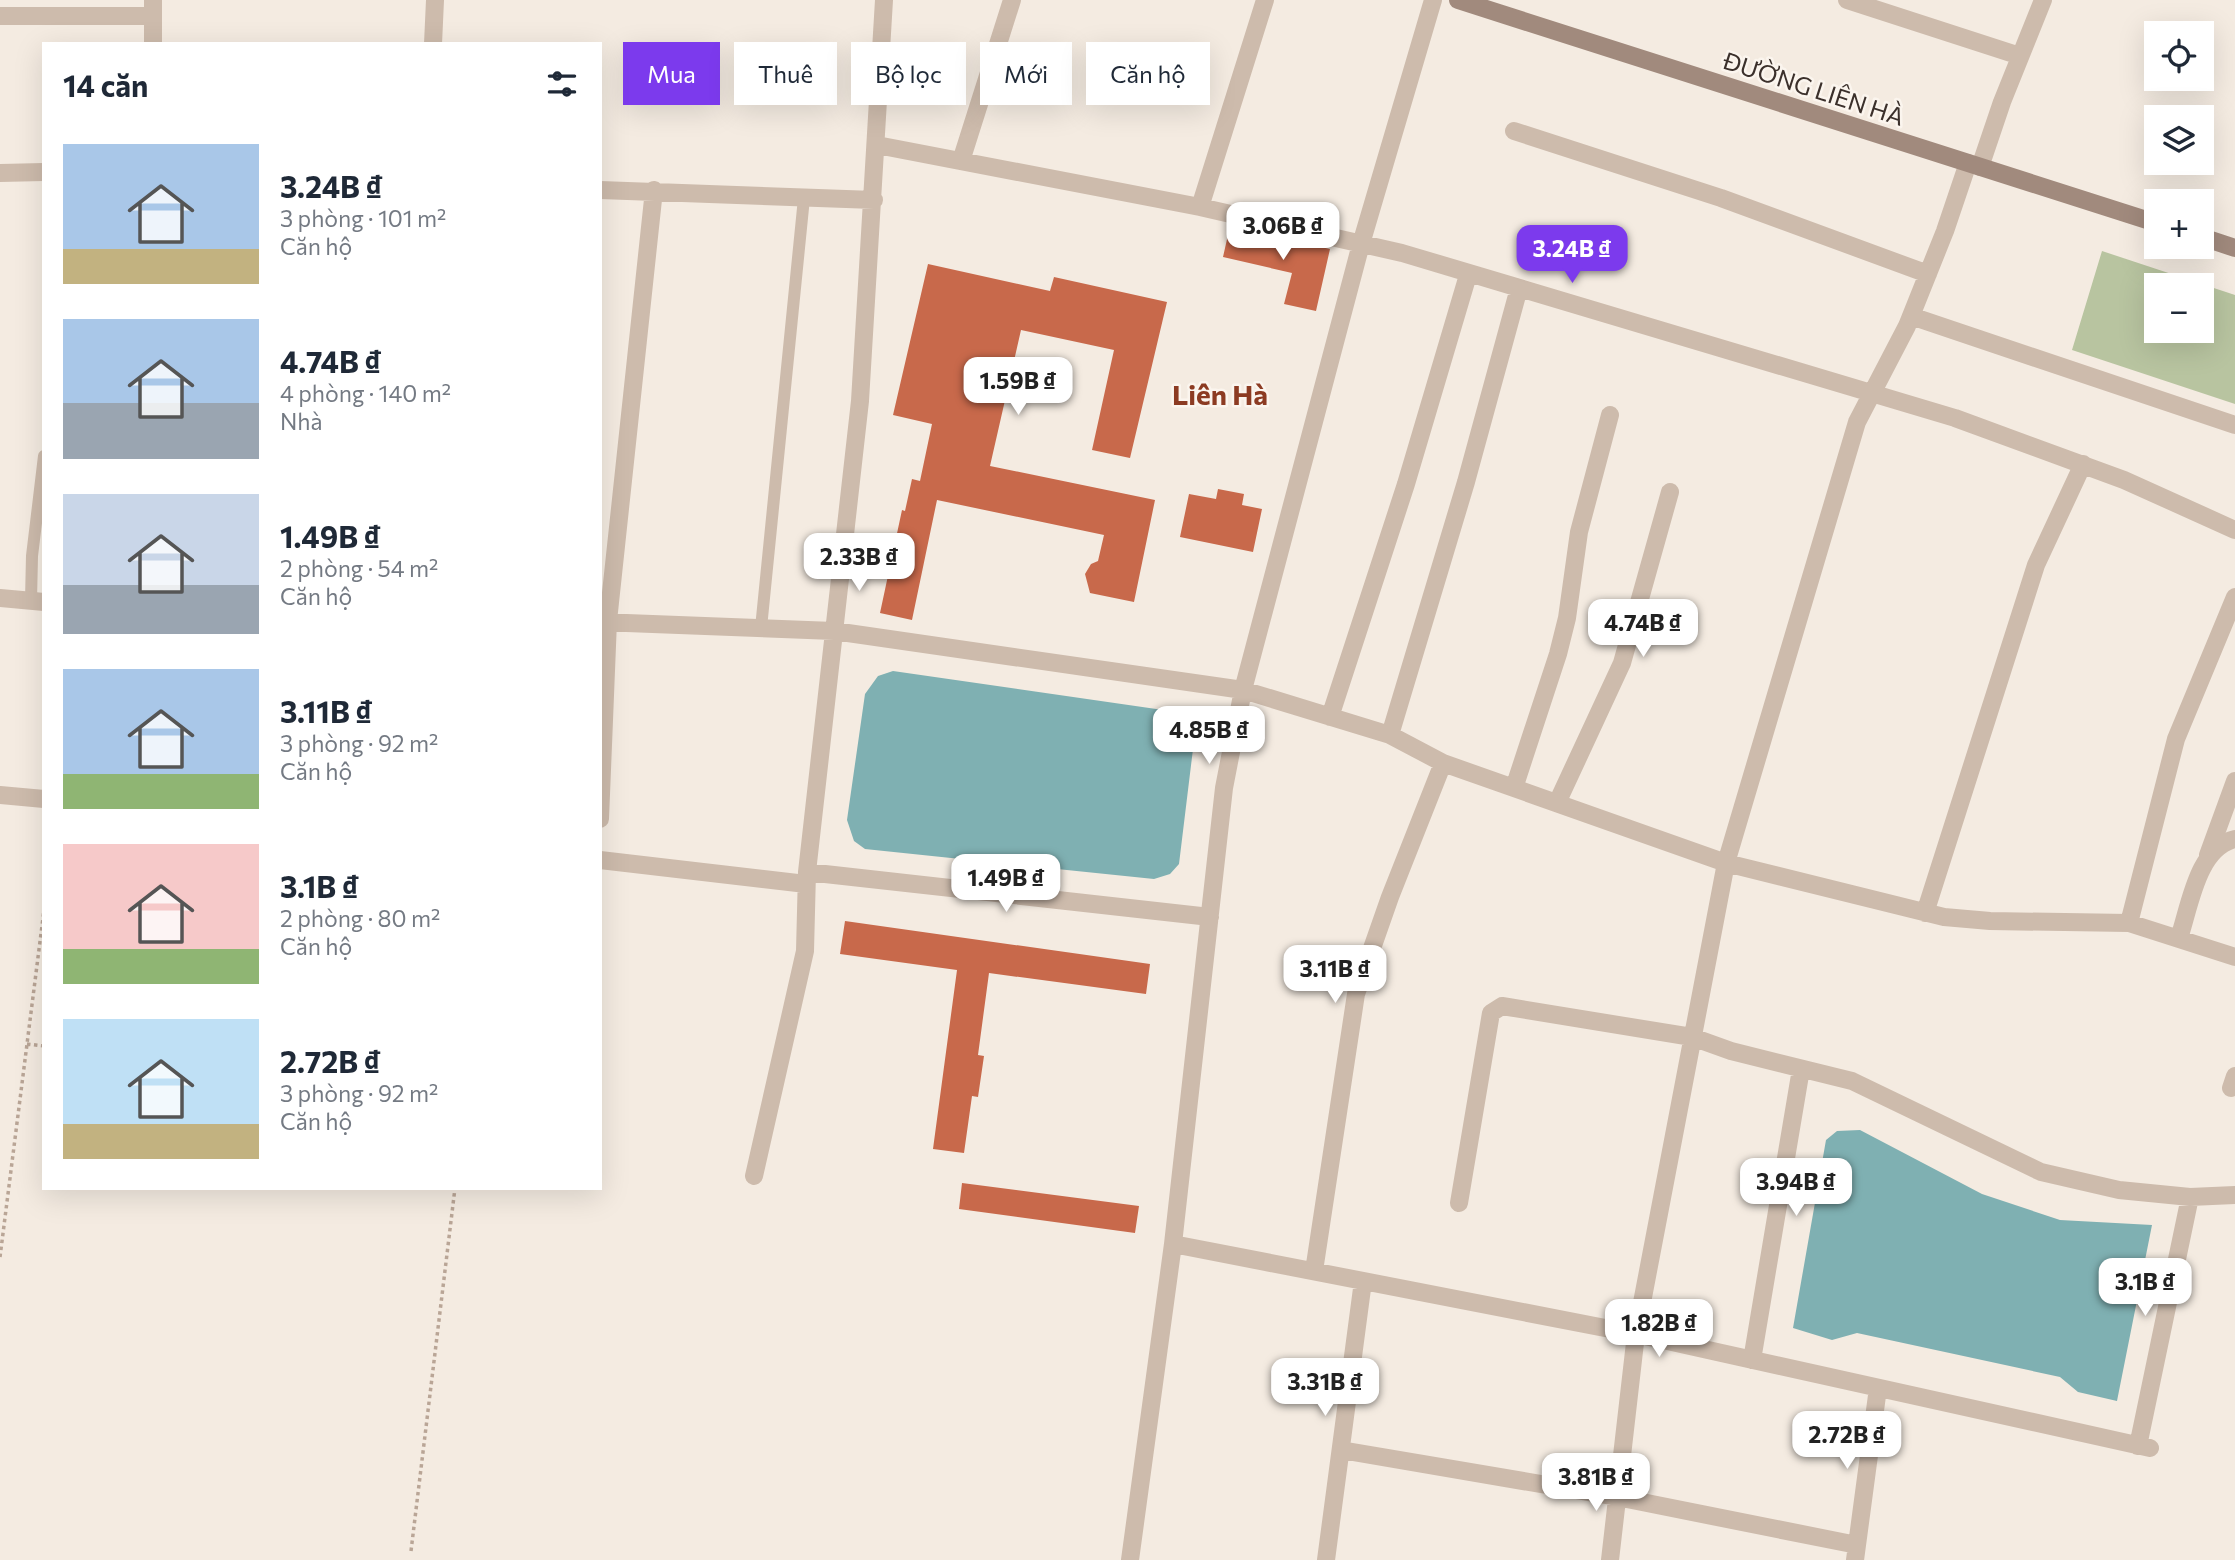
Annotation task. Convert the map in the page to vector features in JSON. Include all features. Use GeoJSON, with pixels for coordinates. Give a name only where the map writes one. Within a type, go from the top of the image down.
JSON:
{"type":"FeatureCollection","features":[{"type":"Feature","properties":{"kind":"main road","name":"ĐƯỜNG LIÊN HÀ"},"geometry":{"type":"LineString","coordinates":[[1458,0],[2144,219]]}},
{"type":"Feature","properties":{"kind":"main road"},"geometry":{"type":"LineString","coordinates":[[2214,241],[2235,248]]}},
{"type":"Feature","properties":{"kind":"street"},"geometry":{"type":"LineString","coordinates":[[433,42],[435,0]]}},
{"type":"Feature","properties":{"kind":"street"},"geometry":{"type":"LineString","coordinates":[[754,1176],[805,951],[807,878],[860,401],[884,0]]}},
{"type":"Feature","properties":{"kind":"street"},"geometry":{"type":"LineString","coordinates":[[961,162],[1012,0]]}},
{"type":"Feature","properties":{"kind":"street"},"geometry":{"type":"LineString","coordinates":[[1200,207],[1265,0]]}},
{"type":"Feature","properties":{"kind":"street"},"geometry":{"type":"LineString","coordinates":[[1130,1560],[1173,1244],[1224,788],[1243,691],[1361,244],[1433,0]]}},
{"type":"Feature","properties":{"kind":"street"},"geometry":{"type":"LineString","coordinates":[[1847,0],[2020,56]]}},
{"type":"Feature","properties":{"kind":"street"},"geometry":{"type":"LineString","coordinates":[[1610,1560],[1636,1334],[1726,863],[1857,422],[1912,316],[2043,0]]}},
{"type":"Feature","properties":{"kind":"street"},"geometry":{"type":"LineString","coordinates":[[0,16],[153,8],[153,42]]}},
{"type":"Feature","properties":{"kind":"street"},"geometry":{"type":"LineString","coordinates":[[1514,131],[1721,198],[1928,274]]}},
{"type":"Feature","properties":{"kind":"street"},"geometry":{"type":"LineString","coordinates":[[877,145],[1200,207],[1361,244],[1518,288],[1955,418],[2083,464],[2235,530]]}},
{"type":"Feature","properties":{"kind":"street"},"geometry":{"type":"LineString","coordinates":[[0,173],[42,172]]}},
{"type":"Feature","properties":{"kind":"street"},"geometry":{"type":"LineString","coordinates":[[602,190],[873,200]]}},
{"type":"Feature","properties":{"kind":"street"},"geometry":{"type":"LineString","coordinates":[[602,721],[604,622],[654,190]]}},
{"type":"Feature","properties":{"kind":"street"},"geometry":{"type":"LineString","coordinates":[[1330,717],[1406,484],[1468,275]]}},
{"type":"Feature","properties":{"kind":"street"},"geometry":{"type":"LineString","coordinates":[[1390,735],[1466,482],[1518,288]]}},
{"type":"Feature","properties":{"kind":"street"},"geometry":{"type":"LineString","coordinates":[[1912,316],[2235,425]]}},
{"type":"Feature","properties":{"kind":"street"},"geometry":{"type":"LineString","coordinates":[[1514,788],[1558,654],[1567,618],[1579,532],[1610,415]]}},
{"type":"Feature","properties":{"kind":"street"},"geometry":{"type":"LineString","coordinates":[[1925,913],[2036,565],[2083,464]]}},
{"type":"Feature","properties":{"kind":"street"},"geometry":{"type":"LineString","coordinates":[[1556,803],[1622,663],[1670,492]]}},
{"type":"Feature","properties":{"kind":"street"},"geometry":{"type":"LineString","coordinates":[[2129,923],[2176,738],[2235,597]]}},
{"type":"Feature","properties":{"kind":"street"},"geometry":{"type":"LineString","coordinates":[[0,598],[38,601]]}},
{"type":"Feature","properties":{"kind":"street"},"geometry":{"type":"LineString","coordinates":[[604,622],[834,631],[1243,691],[1390,735],[1443,763],[1726,863],[1925,913],[1990,921],[2129,923],[2235,957]]}},
{"type":"Feature","properties":{"kind":"street"},"geometry":{"type":"LineString","coordinates":[[1314,1271],[1356,994],[1390,897],[1443,763]]}},
{"type":"Feature","properties":{"kind":"street"},"geometry":{"type":"LineString","coordinates":[[2179,938],[2235,781]]}},
{"type":"Feature","properties":{"kind":"street"},"geometry":{"type":"LineString","coordinates":[[0,795],[42,799]]}},
{"type":"Feature","properties":{"kind":"street"},"geometry":{"type":"LineString","coordinates":[[2206,862],[2213,849],[2235,839]]}},
{"type":"Feature","properties":{"kind":"street"},"geometry":{"type":"LineString","coordinates":[[602,860],[1210,917]]}},
{"type":"Feature","properties":{"kind":"street"},"geometry":{"type":"LineString","coordinates":[[1459,1203],[1491,1013],[1496,1008],[1509,1007],[1692,1037],[1731,1051],[1852,1082],[2041,1172],[2119,1190],[2190,1197],[2235,1195]]}},
{"type":"Feature","properties":{"kind":"street"},"geometry":{"type":"LineString","coordinates":[[1752,1360],[1801,1069]]}},
{"type":"Feature","properties":{"kind":"street"},"geometry":{"type":"LineString","coordinates":[[1173,1244],[1636,1334],[2144,1447],[2190,1197]]}},
{"type":"Feature","properties":{"kind":"street"},"geometry":{"type":"LineString","coordinates":[[1326,1560],[1363,1281]]}},
{"type":"Feature","properties":{"kind":"street"},"geometry":{"type":"LineString","coordinates":[[1340,1450],[1617,1497],[1856,1552],[1878,1388]]}},
{"type":"Feature","properties":{"kind":"lane"},"geometry":{"type":"LineString","coordinates":[[761,628],[804,198]]}},
{"type":"Feature","properties":{"kind":"lane"},"geometry":{"type":"LineString","coordinates":[[38,601],[32,556],[42,473]]}},
{"type":"Feature","properties":{"kind":"path"},"geometry":{"type":"LineString","coordinates":[[0,1257],[42,926]]}},
{"type":"Feature","properties":{"kind":"path"},"geometry":{"type":"LineString","coordinates":[[27,1044],[42,1046]]}},
{"type":"Feature","properties":{"kind":"path"},"geometry":{"type":"LineString","coordinates":[[411,1551],[455,1190]]}},
{"type":"Feature","properties":{"kind":"green space"},"geometry":{"type":"Polygon","coordinates":[[[2102,251],[2168,273],[2144,273],[2144,343],[2214,343],[2214,288],[2235,295],[2235,404],[2072,350],[2102,251]]]}},
{"type":"Feature","properties":{"kind":"water"},"geometry":{"type":"Polygon","coordinates":[[[893,671],[1170,711],[1187,727],[1193,749],[1179,864],[1170,874],[1154,879],[865,849],[854,841],[847,820],[865,694],[878,676],[893,671]]]}},
{"type":"Feature","properties":{"kind":"water"},"geometry":{"type":"Polygon","coordinates":[[[1860,1130],[1982,1194],[2060,1220],[2152,1225],[2117,1401],[2078,1392],[2060,1377],[1857,1333],[1832,1340],[1793,1328],[1826,1140],[1837,1131],[1860,1130]]]}},
{"type":"Feature","properties":{"kind":"building"},"geometry":{"type":"Polygon","coordinates":[[[1230,226],[1330,249],[1316,311],[1284,304],[1292,273],[1223,257],[1230,226]]]}},
{"type":"Feature","properties":{"kind":"building"},"geometry":{"type":"Polygon","coordinates":[[[928,264],[1050,291],[1054,277],[1167,302],[1130,458],[1092,450],[1114,350],[1021,330],[990,466],[1155,500],[1134,602],[1090,593],[1085,574],[1091,564],[1098,561],[1104,535],[937,500],[912,620],[880,613],[902,510],[905,511],[912,479],[920,481],[932,424],[893,415],[928,264]]]}},
{"type":"Feature","properties":{"kind":"building"},"geometry":{"type":"Polygon","coordinates":[[[1218,489],[1244,494],[1242,505],[1262,509],[1253,552],[1180,537],[1189,494],[1216,499],[1218,489]]]}},
{"type":"Feature","properties":{"kind":"building"},"geometry":{"type":"Polygon","coordinates":[[[845,921],[1150,964],[1146,994],[989,973],[978,1055],[984,1056],[978,1097],[972,1096],[964,1153],[933,1149],[957,970],[840,954],[845,921]]]}},
{"type":"Feature","properties":{"kind":"building"},"geometry":{"type":"Polygon","coordinates":[[[962,1183],[1139,1206],[1135,1233],[959,1209],[962,1183]]]}},
{"type":"Feature","properties":{"kind":"district","name":"Liên Hà"},"geometry":{"type":"Point","coordinates":[1220,394]}}]}
